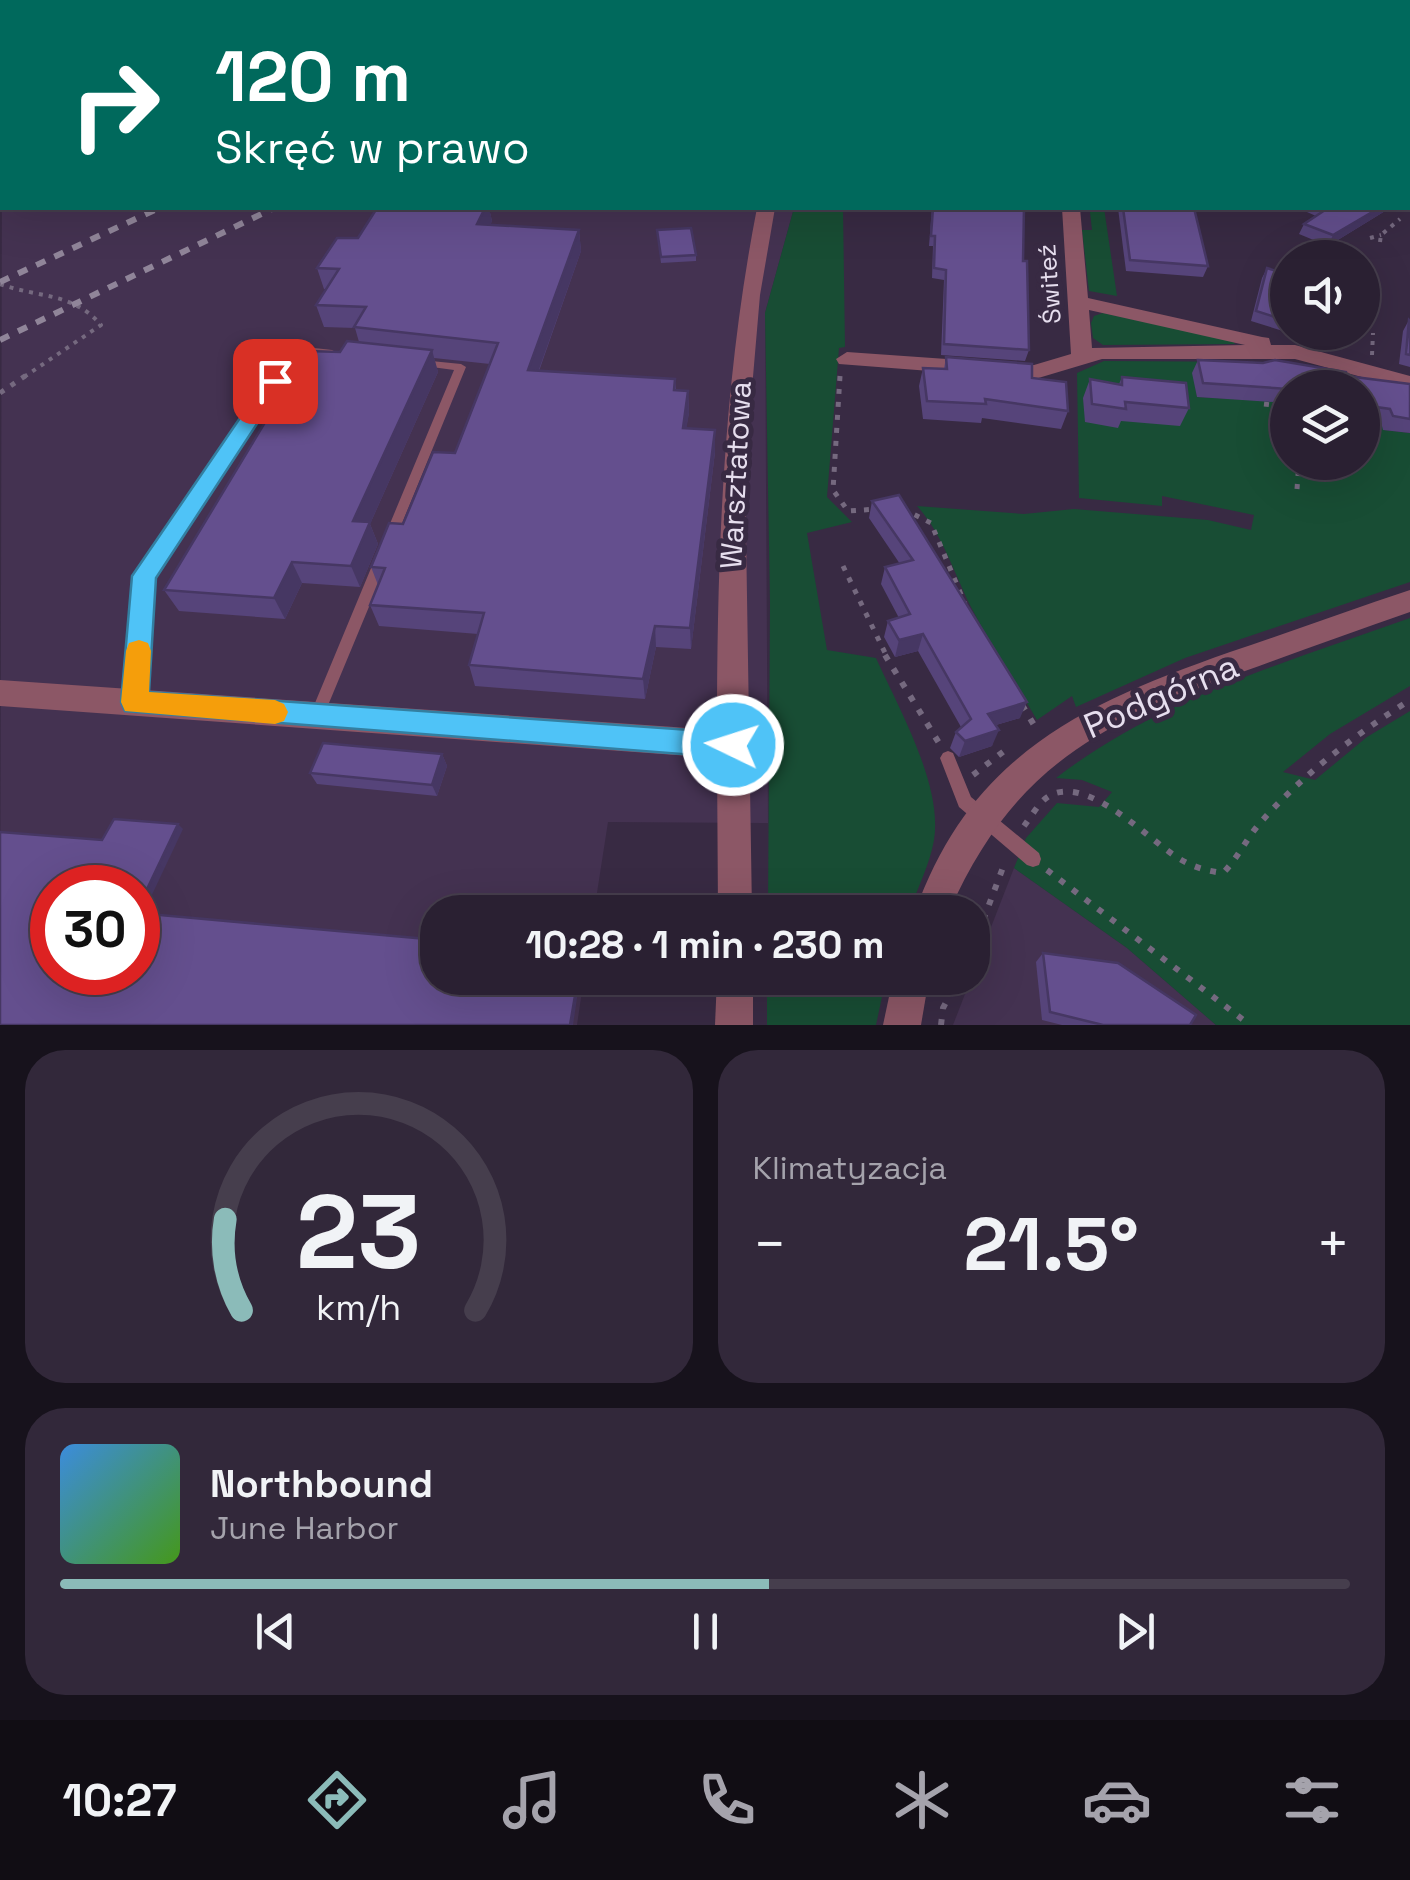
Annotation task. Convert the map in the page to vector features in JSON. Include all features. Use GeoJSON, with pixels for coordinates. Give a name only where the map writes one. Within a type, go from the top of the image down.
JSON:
{"type":"FeatureCollection","features":[{"type":"Feature","properties":{"kind":"street","name":"Warsztatowa"},"geometry":{"type":"LineString","coordinates":[[735,895],[731,593],[736,434],[749,282],[766,210]]}},
{"type":"Feature","properties":{"kind":"street","name":"Świteź"},"geometry":{"type":"LineString","coordinates":[[1071,210],[1082,356]]}},
{"type":"Feature","properties":{"kind":"street"},"geometry":{"type":"LineString","coordinates":[[1079,302],[1296,352],[1410,383]]}},
{"type":"Feature","properties":{"kind":"street"},"geometry":{"type":"LineString","coordinates":[[847,359],[1035,372],[1054,369],[1082,356],[1109,352],[1296,352]]}},
{"type":"Feature","properties":{"kind":"street","name":"Podgórna"},"geometry":{"type":"LineString","coordinates":[[940,895],[960,855],[1012,784],[1040,757],[1111,711],[1170,686],[1410,601]]}},
{"type":"Feature","properties":{"kind":"street"},"geometry":{"type":"LineString","coordinates":[[0,692],[733,745]]}},
{"type":"Feature","properties":{"kind":"street"},"geometry":{"type":"LineString","coordinates":[[734,995],[734,1025]]}},
{"type":"Feature","properties":{"kind":"street"},"geometry":{"type":"LineString","coordinates":[[902,1025],[908,995]]}},
{"type":"Feature","properties":{"kind":"lane"},"geometry":{"type":"LineString","coordinates":[[134,702],[144,576],[296,349],[352,355]]}},
{"type":"Feature","properties":{"kind":"lane"},"geometry":{"type":"LineString","coordinates":[[316,715],[461,367],[406,361]]}},
{"type":"Feature","properties":{"kind":"lane"},"geometry":{"type":"LineString","coordinates":[[948,758],[965,802],[1033,859]]}},
{"type":"Feature","properties":{"kind":"path"},"geometry":{"type":"LineString","coordinates":[[1370,238],[1381,235],[1404,210]]}},
{"type":"Feature","properties":{"kind":"path"},"geometry":{"type":"LineString","coordinates":[[1380,242],[1381,235]]}},
{"type":"Feature","properties":{"kind":"path"},"geometry":{"type":"LineString","coordinates":[[0,284],[30,293],[70,296],[101,325],[0,393]]}},
{"type":"Feature","properties":{"kind":"path"},"geometry":{"type":"LineString","coordinates":[[847,359],[842,359],[833,490],[848,510],[893,507],[931,523],[970,613]]}},
{"type":"Feature","properties":{"kind":"path"},"geometry":{"type":"LineString","coordinates":[[1297,490],[1298,480]]}},
{"type":"Feature","properties":{"kind":"path"},"geometry":{"type":"LineString","coordinates":[[844,566],[883,651],[948,758]]}},
{"type":"Feature","properties":{"kind":"path"},"geometry":{"type":"LineString","coordinates":[[1015,692],[1033,724]]}},
{"type":"Feature","properties":{"kind":"path"},"geometry":{"type":"LineString","coordinates":[[1050,794],[1087,796],[1110,807],[1188,868],[1224,873],[1240,858],[1255,829],[1322,759],[1410,700]]}},
{"type":"Feature","properties":{"kind":"path"},"geometry":{"type":"LineString","coordinates":[[1033,859],[1250,1025]]}},
{"type":"Feature","properties":{"kind":"path"},"geometry":{"type":"LineString","coordinates":[[990,900],[997,880]]}},
{"type":"Feature","properties":{"kind":"path"},"geometry":{"type":"LineString","coordinates":[[941,1025],[950,995]]}},
{"type":"Feature","properties":{"kind":"shaded area"},"geometry":{"type":"Polygon","coordinates":[[[2,210],[793,210],[765,313],[768,823],[608,822],[597,895],[420,895],[420,995],[581,995],[577,1025],[0,1025],[2,210]]]}},
{"type":"Feature","properties":{"kind":"shaded area"},"geometry":{"type":"Polygon","coordinates":[[[1014,868],[1127,948],[1216,1025],[953,1025],[965,995],[990,995],[990,930],[1014,868]]]}},
{"type":"Feature","properties":{"kind":"green space"},"geometry":{"type":"Polygon","coordinates":[[[793,210],[843,210],[845,347],[839,348],[827,497],[852,522],[807,533],[827,650],[876,658],[925,771],[935,818],[934,840],[915,895],[768,895],[770,603],[765,313],[793,210]]]}},
{"type":"Feature","properties":{"kind":"green space"},"geometry":{"type":"Polygon","coordinates":[[[1085,210],[1104,210],[1117,296],[1089,291],[1082,230],[1092,230],[1090,212],[1085,210]]]}},
{"type":"Feature","properties":{"kind":"green space"},"geometry":{"type":"Polygon","coordinates":[[[1103,313],[1235,344],[1103,345],[1093,338],[1091,323],[1094,316],[1103,313]]]}},
{"type":"Feature","properties":{"kind":"green space"},"geometry":{"type":"Polygon","coordinates":[[[1104,361],[1291,362],[1313,370],[1270,370],[1270,380],[1193,374],[1197,397],[1270,401],[1270,480],[1380,480],[1380,422],[1384,430],[1410,433],[1410,582],[1185,658],[1076,707],[1072,696],[1037,720],[979,622],[941,541],[917,506],[1024,514],[1074,509],[1208,520],[1251,530],[1254,515],[1162,496],[1162,506],[1079,498],[1077,373],[1104,361]]]}},
{"type":"Feature","properties":{"kind":"green space"},"geometry":{"type":"Polygon","coordinates":[[[1410,618],[1410,686],[1330,734],[1283,772],[1315,780],[1367,737],[1410,711],[1410,1025],[1216,1025],[1127,948],[1014,868],[1026,838],[1057,803],[1099,807],[1112,792],[1082,780],[1056,778],[1096,750],[1138,725],[1226,684],[1410,618]]]}},
{"type":"Feature","properties":{"kind":"green space"},"geometry":{"type":"Polygon","coordinates":[[[767,995],[882,995],[876,1025],[767,1025],[767,995]]]}},
{"type":"Feature","properties":{"kind":"building"},"geometry":{"type":"Polygon","coordinates":[[[376,210],[484,210],[477,224],[579,230],[528,370],[675,379],[674,390],[688,391],[683,428],[715,430],[690,628],[655,626],[643,679],[469,665],[484,613],[370,605],[385,568],[371,567],[389,523],[403,524],[433,452],[455,453],[498,343],[354,327],[366,307],[316,305],[339,269],[317,268],[337,238],[358,238],[376,210]]]}},
{"type":"Feature","properties":{"kind":"building"},"geometry":{"type":"Polygon","coordinates":[[[933,210],[1024,210],[1029,350],[944,344],[946,270],[934,268],[935,236],[931,236],[933,210]]]}},
{"type":"Feature","properties":{"kind":"building"},"geometry":{"type":"Polygon","coordinates":[[[1123,210],[1194,210],[1208,266],[1130,260],[1123,210]]]}},
{"type":"Feature","properties":{"kind":"building"},"geometry":{"type":"Polygon","coordinates":[[[1325,210],[1376,210],[1333,235],[1304,224],[1325,210]]]}},
{"type":"Feature","properties":{"kind":"building"},"geometry":{"type":"Polygon","coordinates":[[[691,228],[696,255],[661,257],[657,230],[691,228]]]}},
{"type":"Feature","properties":{"kind":"building"},"geometry":{"type":"Polygon","coordinates":[[[1267,268],[1270,315],[1256,311],[1267,268]]]}},
{"type":"Feature","properties":{"kind":"building"},"geometry":{"type":"Polygon","coordinates":[[[1410,321],[1410,355],[1406,354],[1410,321]]]}},
{"type":"Feature","properties":{"kind":"building"},"geometry":{"type":"Polygon","coordinates":[[[347,341],[432,350],[353,521],[370,522],[351,566],[292,562],[274,598],[164,590],[308,351],[340,352],[347,341]]]}},
{"type":"Feature","properties":{"kind":"building"},"geometry":{"type":"Polygon","coordinates":[[[946,357],[1032,364],[1032,378],[1066,382],[1068,411],[985,399],[986,404],[927,401],[923,368],[947,369],[946,357]]]}},
{"type":"Feature","properties":{"kind":"building"},"geometry":{"type":"Polygon","coordinates":[[[1198,360],[1275,360],[1334,370],[1270,370],[1270,388],[1203,383],[1198,360]]]}},
{"type":"Feature","properties":{"kind":"building"},"geometry":{"type":"Polygon","coordinates":[[[1122,377],[1186,383],[1189,408],[1125,402],[1126,409],[1092,404],[1090,379],[1122,385],[1122,377]]]}},
{"type":"Feature","properties":{"kind":"building"},"geometry":{"type":"Polygon","coordinates":[[[1380,380],[1410,384],[1410,419],[1393,416],[1390,409],[1380,408],[1380,380]]]}},
{"type":"Feature","properties":{"kind":"building"},"geometry":{"type":"Polygon","coordinates":[[[899,495],[1027,702],[988,714],[999,730],[965,741],[956,732],[971,719],[923,634],[899,640],[888,621],[910,614],[885,567],[913,560],[872,501],[899,495]]]}},
{"type":"Feature","properties":{"kind":"building"},"geometry":{"type":"Polygon","coordinates":[[[323,743],[442,754],[432,785],[310,773],[323,743]]]}},
{"type":"Feature","properties":{"kind":"building"},"geometry":{"type":"Polygon","coordinates":[[[114,819],[178,824],[158,865],[30,865],[30,995],[160,995],[160,915],[420,938],[420,995],[575,995],[570,1025],[0,1025],[0,832],[102,840],[114,819]]]}},
{"type":"Feature","properties":{"kind":"building"},"geometry":{"type":"Polygon","coordinates":[[[1043,953],[1118,963],[1196,1015],[1190,1025],[1103,1025],[1050,1012],[1043,953]]]}},
{"type":"Feature","properties":{"kind":"railway"},"geometry":{"type":"LineString","coordinates":[[0,282],[155,210]]}},
{"type":"Feature","properties":{"kind":"railway"},"geometry":{"type":"LineString","coordinates":[[0,340],[270,210]]}},
{"type":"Feature","properties":{"kind":"slow traffic"},"geometry":{"type":"LineString","coordinates":[[139,651],[134,702],[275,712]]}},
{"type":"Feature","properties":{"kind":"route"},"geometry":{"type":"LineString","coordinates":[[275,381],[144,576],[134,702],[733,745]]}}]}
